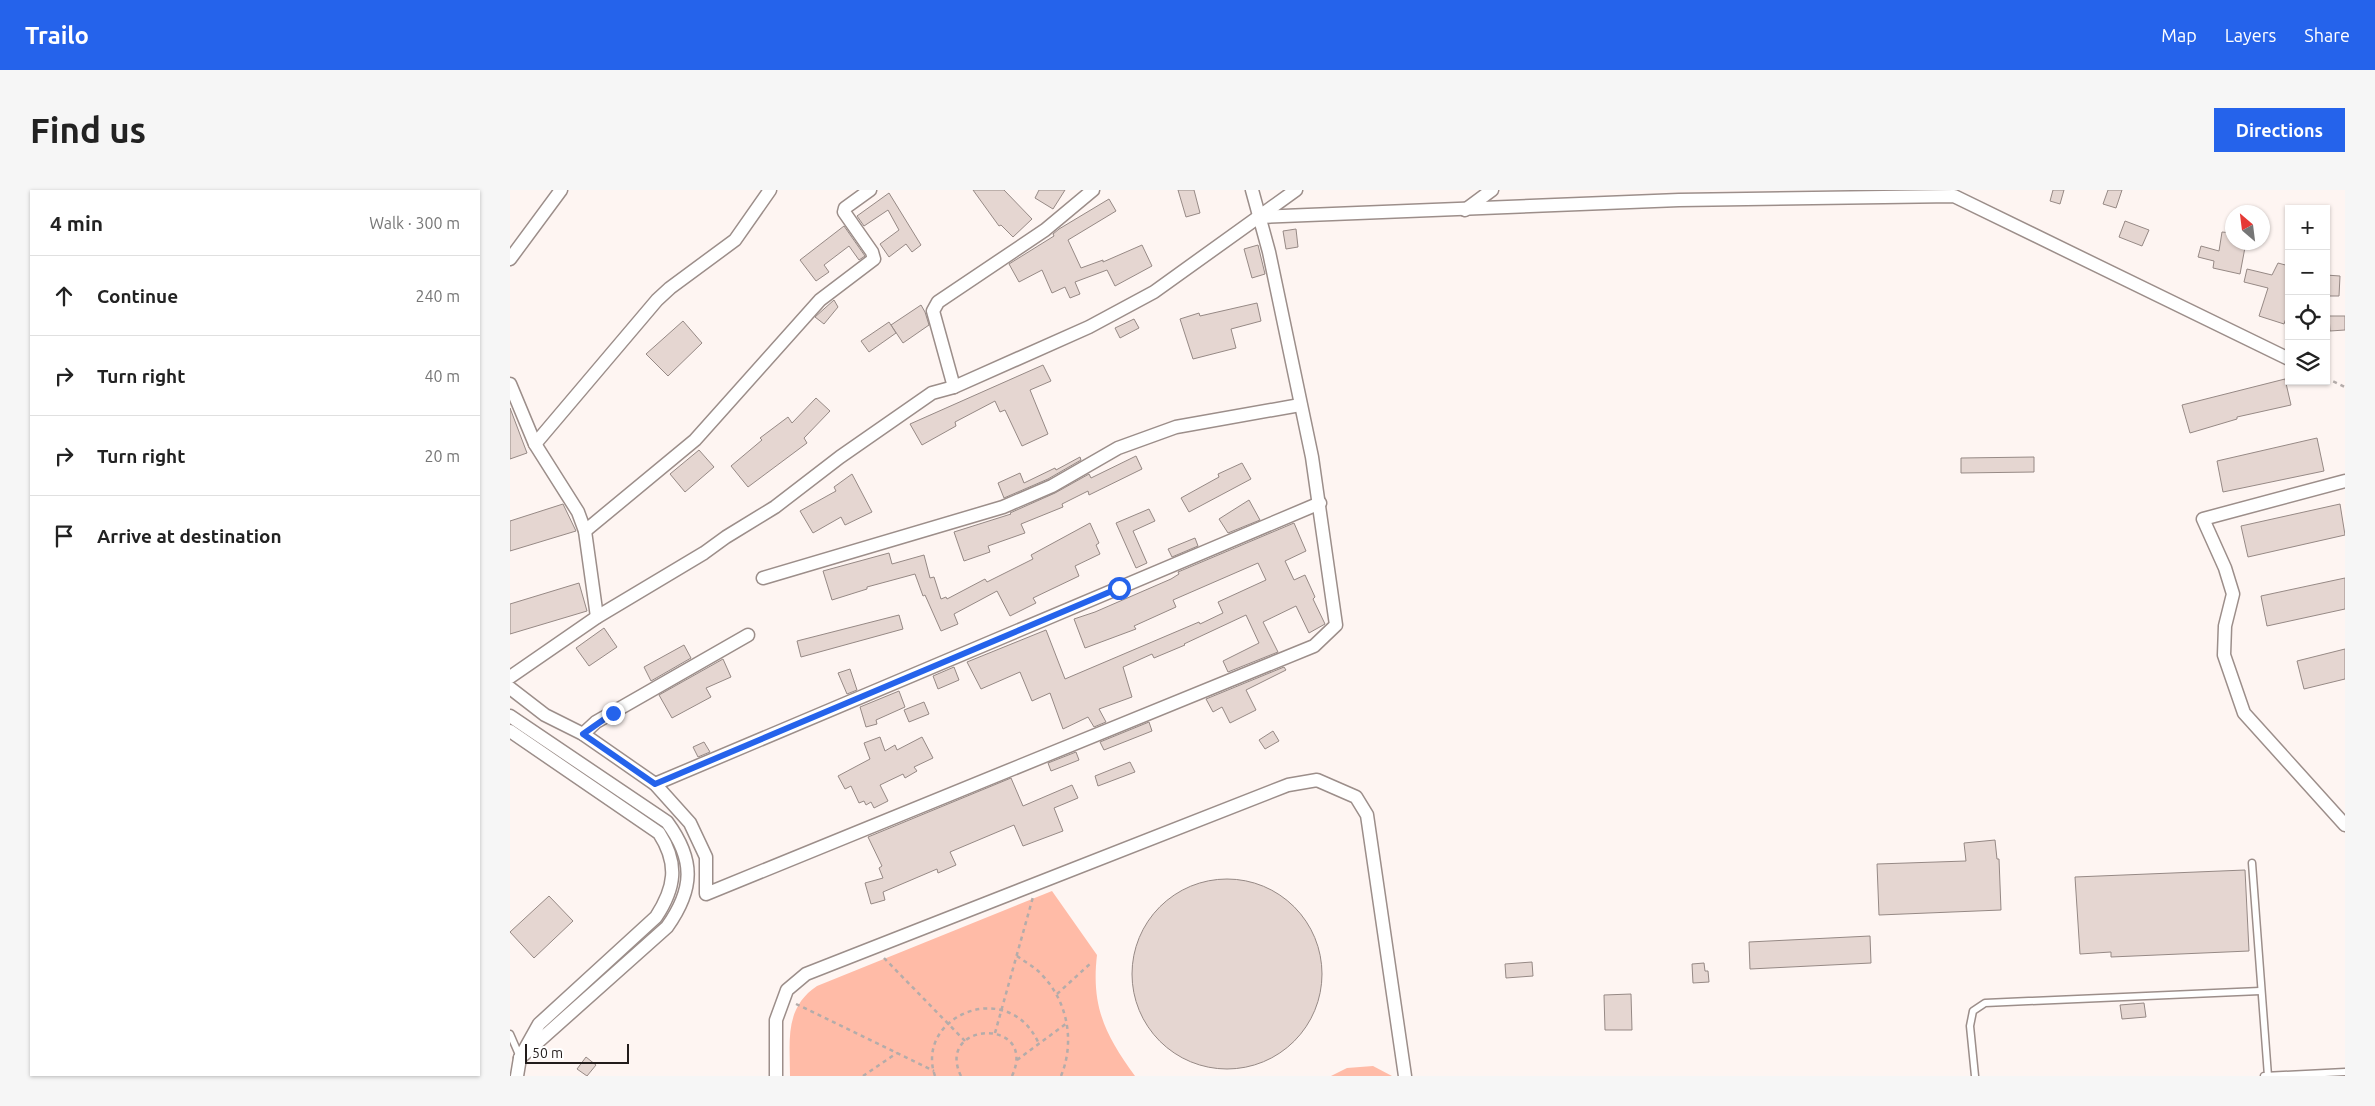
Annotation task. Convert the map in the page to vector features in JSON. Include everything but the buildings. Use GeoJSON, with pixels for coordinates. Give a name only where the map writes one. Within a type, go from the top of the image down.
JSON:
{"type":"FeatureCollection","features":[{"type":"Feature","properties":{"kind":"street"},"geometry":{"type":"LineString","coordinates":[[510,259],[561,190]]}},
{"type":"Feature","properties":{"kind":"street"},"geometry":{"type":"LineString","coordinates":[[535,444],[657,300],[670,288],[736,240],[770,190]]}},
{"type":"Feature","properties":{"kind":"street"},"geometry":{"type":"LineString","coordinates":[[584,532],[695,440],[820,300],[874,259],[872,252],[844,212],[846,208],[870,190]]}},
{"type":"Feature","properties":{"kind":"street"},"geometry":{"type":"LineString","coordinates":[[954,387],[933,311],[938,302],[1044,230],[1093,190]]}},
{"type":"Feature","properties":{"kind":"street"},"geometry":{"type":"LineString","coordinates":[[510,688],[545,715],[583,734],[655,784],[690,824],[702,848],[706,857],[706,894],[1314,646],[1336,625],[1320,503],[1260,217],[1252,190]]}},
{"type":"Feature","properties":{"kind":"street"},"geometry":{"type":"LineString","coordinates":[[510,677],[597,617],[704,553],[775,507],[840,457],[932,393],[954,387],[1089,327],[1154,292],[1296,190]]}},
{"type":"Feature","properties":{"kind":"street"},"geometry":{"type":"LineString","coordinates":[[1465,210],[1492,190]]}},
{"type":"Feature","properties":{"kind":"street"},"geometry":{"type":"LineString","coordinates":[[1679,200],[1692,190]]}},
{"type":"Feature","properties":{"kind":"street"},"geometry":{"type":"LineString","coordinates":[[1260,217],[1679,200],[1954,193],[2285,357]]}},
{"type":"Feature","properties":{"kind":"street"},"geometry":{"type":"LineString","coordinates":[[510,384],[535,444],[578,512],[584,532],[597,617]]}},
{"type":"Feature","properties":{"kind":"street"},"geometry":{"type":"LineString","coordinates":[[763,578],[1003,507],[1052,486],[1118,448],[1176,428],[1300,405]]}},
{"type":"Feature","properties":{"kind":"street"},"geometry":{"type":"LineString","coordinates":[[2345,481],[2203,520],[2225,568],[2233,594],[2226,626],[2224,655],[2244,712],[2345,825]]}},
{"type":"Feature","properties":{"kind":"street"},"geometry":{"type":"LineString","coordinates":[[655,784],[1320,503]]}},
{"type":"Feature","properties":{"kind":"street"},"geometry":{"type":"LineString","coordinates":[[583,734],[596,722],[748,635]]}},
{"type":"Feature","properties":{"kind":"street"},"geometry":{"type":"LineString","coordinates":[[510,716],[667,822],[677,835],[684,851],[689,879],[680,910],[667,927],[520,1058]]}},
{"type":"Feature","properties":{"kind":"street"},"geometry":{"type":"LineString","coordinates":[[510,732],[659,833],[670,855],[673,879],[666,902],[656,917],[539,1024],[520,1058],[517,1076]]}},
{"type":"Feature","properties":{"kind":"street"},"geometry":{"type":"LineString","coordinates":[[776,1076],[776,1020],[787,990],[806,974],[1288,785],[1317,780],[1356,797],[1367,815],[1405,1076]]}},
{"type":"Feature","properties":{"kind":"lane"},"geometry":{"type":"LineString","coordinates":[[2252,863],[2266,1076],[2345,1072]]}},
{"type":"Feature","properties":{"kind":"lane"},"geometry":{"type":"LineString","coordinates":[[1975,1076],[1970,1026],[1973,1011],[1985,1003],[2260,991]]}},
{"type":"Feature","properties":{"kind":"lane"},"geometry":{"type":"LineString","coordinates":[[510,1034],[520,1058]]}},
{"type":"Feature","properties":{"kind":"path"},"geometry":{"type":"LineString","coordinates":[[2330,380],[2345,387]]}},
{"type":"Feature","properties":{"kind":"path"},"geometry":{"type":"LineString","coordinates":[[994,1033],[1033,900],[1032,896]]}},
{"type":"Feature","properties":{"kind":"path"},"geometry":{"type":"LineString","coordinates":[[882,954],[965,1041]]}},
{"type":"Feature","properties":{"kind":"path"},"geometry":{"type":"LineString","coordinates":[[1017,956],[1042,974],[1056,994],[1067,1023],[1067,1061],[1061,1076]]}},
{"type":"Feature","properties":{"kind":"path"},"geometry":{"type":"LineString","coordinates":[[1056,994],[1092,962]]}},
{"type":"Feature","properties":{"kind":"path"},"geometry":{"type":"LineString","coordinates":[[793,1003],[934,1071]]}},
{"type":"Feature","properties":{"kind":"path"},"geometry":{"type":"LineString","coordinates":[[935,1076],[933,1057],[937,1041],[949,1024],[960,1015],[977,1008],[1001,1010],[1014,1014],[1028,1026],[1039,1044]]}},
{"type":"Feature","properties":{"kind":"path"},"geometry":{"type":"LineString","coordinates":[[1012,1076],[1017,1060],[1067,1023]]}},
{"type":"Feature","properties":{"kind":"path"},"geometry":{"type":"LineString","coordinates":[[961,1076],[957,1056],[965,1041],[979,1033],[994,1033],[1008,1040],[1017,1060]]}},
{"type":"Feature","properties":{"kind":"path"},"geometry":{"type":"LineString","coordinates":[[863,1076],[897,1053]]}},
{"type":"Feature","properties":{"kind":"shaded area"},"geometry":{"type":"Polygon","coordinates":[[[1052,891],[1097,955],[1096,990],[1102,1019],[1116,1047],[1135,1076],[790,1076],[790,1038],[794,1015],[806,995],[817,986],[1052,891]]]}},
{"type":"Feature","properties":{"kind":"shaded area"},"geometry":{"type":"Polygon","coordinates":[[[1373,1066],[1392,1076],[1331,1076],[1347,1068],[1373,1066]]]}},
{"type":"Feature","properties":{"kind":"route"},"geometry":{"type":"LineString","coordinates":[[613,713],[596,722],[583,734],[655,784],[1119,588]]}}]}
